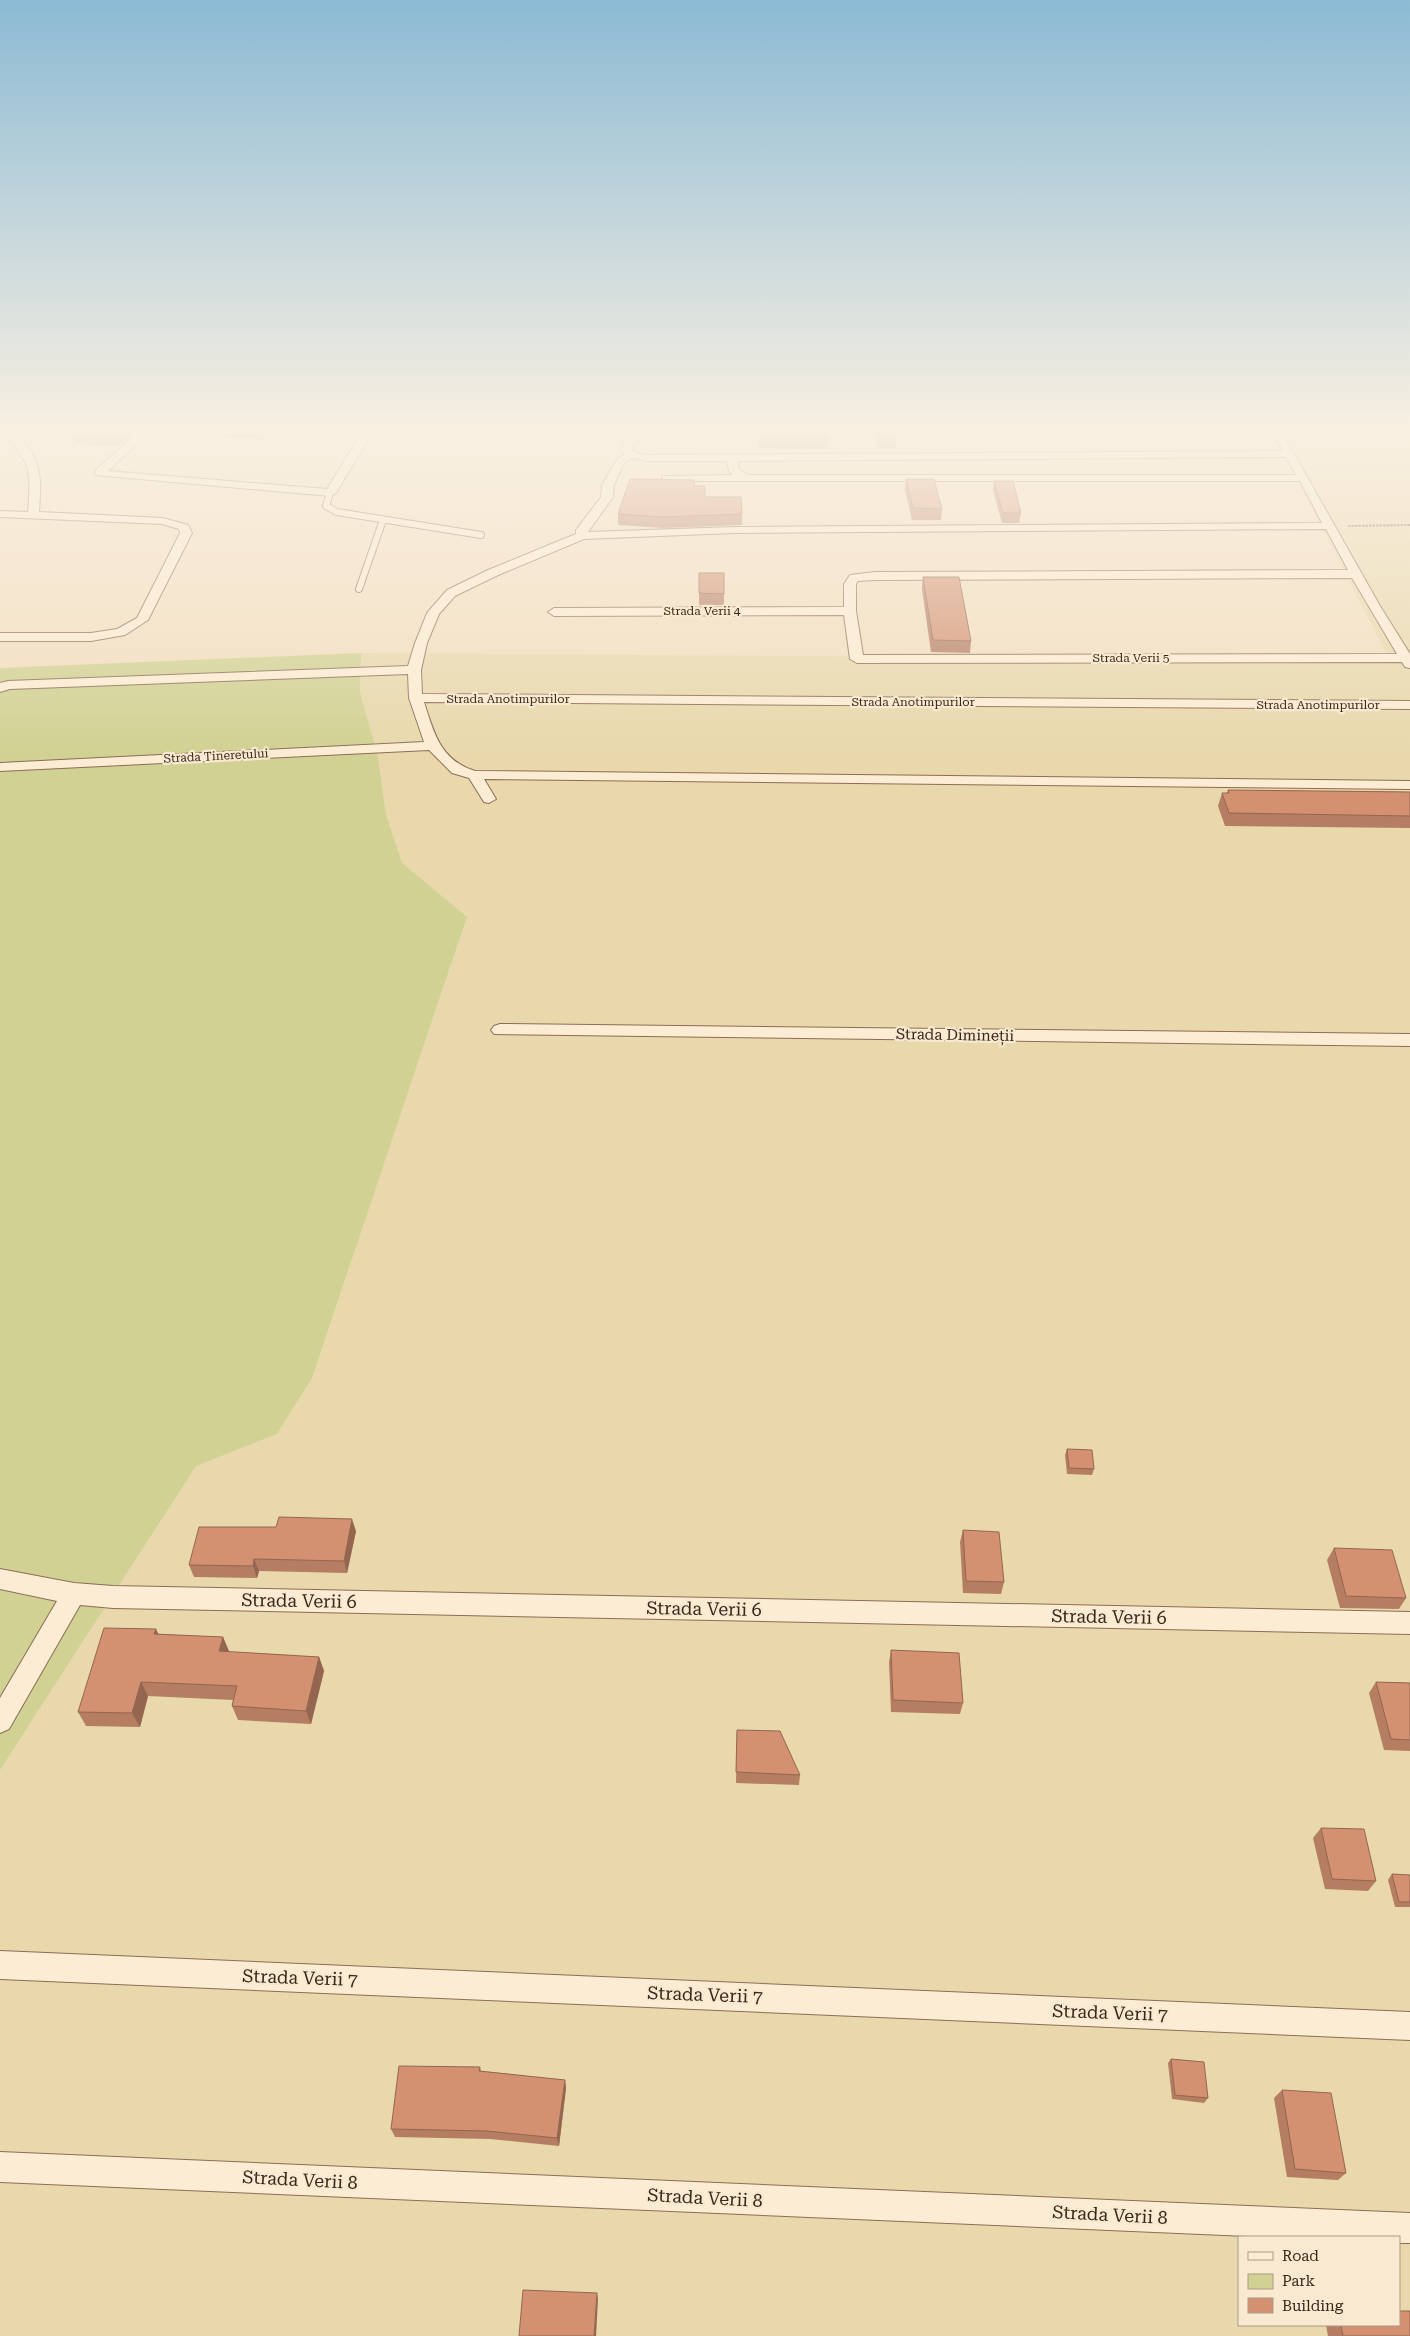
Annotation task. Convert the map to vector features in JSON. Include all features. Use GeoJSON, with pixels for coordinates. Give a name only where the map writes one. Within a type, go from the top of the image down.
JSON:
{"type":"FeatureCollection","features":[{"type":"Feature","properties":{"kind":"street"},"geometry":{"type":"LineString","coordinates":[[0,636],[91,637],[121,632],[142,620],[184,536]]}},
{"type":"Feature","properties":{"kind":"street"},"geometry":{"type":"LineString","coordinates":[[582,536],[492,573],[451,593],[433,613],[421,643],[414,670],[416,698],[432,746],[457,770],[474,775],[1410,784]]}},
{"type":"Feature","properties":{"kind":"street"},"geometry":{"type":"LineString","coordinates":[[1334,536],[1408,661]]}},
{"type":"Feature","properties":{"kind":"street"},"geometry":{"type":"LineString","coordinates":[[857,659],[850,611],[850,584],[854,578],[875,576],[1356,574]]}},
{"type":"Feature","properties":{"kind":"street","name":"Strada Verii 4"},"geometry":{"type":"LineString","coordinates":[[554,612],[850,611]]}},
{"type":"Feature","properties":{"kind":"street","name":"Strada Verii 5"},"geometry":{"type":"LineString","coordinates":[[857,659],[1408,661]]}},
{"type":"Feature","properties":{"kind":"street"},"geometry":{"type":"LineString","coordinates":[[0,688],[8,685],[414,670]]}},
{"type":"Feature","properties":{"kind":"street","name":"Strada Anotimpurilor"},"geometry":{"type":"LineString","coordinates":[[416,698],[1410,705]]}},
{"type":"Feature","properties":{"kind":"street","name":"Strada Tineretului"},"geometry":{"type":"LineString","coordinates":[[0,767],[432,746]]}},
{"type":"Feature","properties":{"kind":"street"},"geometry":{"type":"LineString","coordinates":[[474,775],[489,799]]}},
{"type":"Feature","properties":{"kind":"street","name":"Strada Dimineții"},"geometry":{"type":"LineString","coordinates":[[500,1030],[1410,1040]]}},
{"type":"Feature","properties":{"kind":"street","name":"Strada Verii 6"},"geometry":{"type":"LineString","coordinates":[[0,1579],[74,1594],[1410,1623]]}},
{"type":"Feature","properties":{"kind":"street"},"geometry":{"type":"LineString","coordinates":[[0,1721],[74,1594]]}},
{"type":"Feature","properties":{"kind":"street","name":"Strada Verii 7"},"geometry":{"type":"LineString","coordinates":[[0,1965],[1410,2026]]}},
{"type":"Feature","properties":{"kind":"street","name":"Strada Verii 8"},"geometry":{"type":"LineString","coordinates":[[0,2167],[1410,2228]]}},
{"type":"Feature","properties":{"kind":"lane"},"geometry":{"type":"LineString","coordinates":[[359,589],[378,536]]}},
{"type":"Feature","properties":{"kind":"shaded area"},"geometry":{"type":"Polygon","coordinates":[[[1326,536],[1410,536],[1410,2336],[0,2336],[0,1770],[196,1466],[277,1434],[312,1378],[467,918],[402,863],[386,815],[378,757],[360,692],[361,653],[1390,660],[1326,536]]]}},
{"type":"Feature","properties":{"kind":"green space"},"geometry":{"type":"Polygon","coordinates":[[[361,653],[360,692],[378,757],[386,815],[402,863],[467,917],[312,1378],[277,1434],[196,1466],[0,1770],[0,668],[361,653]]]}},
{"type":"Feature","properties":{"kind":"building"},"geometry":{"type":"Polygon","coordinates":[[[699,573],[724,573],[724,594],[699,593],[699,573]]]}},
{"type":"Feature","properties":{"kind":"building"},"geometry":{"type":"Polygon","coordinates":[[[923,577],[959,577],[971,641],[933,640],[923,577]]]}},
{"type":"Feature","properties":{"kind":"building"},"geometry":{"type":"Polygon","coordinates":[[[1228,790],[1410,792],[1410,816],[1229,813],[1222,793],[1229,793],[1228,790]]]}},
{"type":"Feature","properties":{"kind":"building"},"geometry":{"type":"Polygon","coordinates":[[[1067,1449],[1092,1450],[1094,1469],[1069,1468],[1067,1449]]]}},
{"type":"Feature","properties":{"kind":"building"},"geometry":{"type":"Polygon","coordinates":[[[279,1517],[352,1519],[344,1561],[254,1559],[253,1566],[189,1565],[199,1527],[276,1527],[279,1517]]]}},
{"type":"Feature","properties":{"kind":"building"},"geometry":{"type":"Polygon","coordinates":[[[963,1530],[999,1532],[1004,1582],[966,1581],[963,1530]]]}},
{"type":"Feature","properties":{"kind":"building"},"geometry":{"type":"Polygon","coordinates":[[[1334,1548],[1392,1550],[1406,1598],[1346,1596],[1334,1548]]]}},
{"type":"Feature","properties":{"kind":"building"},"geometry":{"type":"Polygon","coordinates":[[[104,1628],[156,1629],[154,1634],[223,1637],[219,1651],[319,1657],[306,1711],[232,1706],[237,1686],[141,1682],[132,1713],[78,1712],[104,1628]]]}},
{"type":"Feature","properties":{"kind":"building"},"geometry":{"type":"Polygon","coordinates":[[[891,1650],[959,1653],[963,1703],[893,1700],[891,1650]]]}},
{"type":"Feature","properties":{"kind":"building"},"geometry":{"type":"Polygon","coordinates":[[[1376,1682],[1410,1683],[1410,1740],[1391,1739],[1376,1682]]]}},
{"type":"Feature","properties":{"kind":"building"},"geometry":{"type":"Polygon","coordinates":[[[737,1730],[780,1731],[800,1775],[736,1772],[737,1730]]]}},
{"type":"Feature","properties":{"kind":"building"},"geometry":{"type":"Polygon","coordinates":[[[1321,1828],[1364,1829],[1376,1881],[1332,1879],[1321,1828]]]}},
{"type":"Feature","properties":{"kind":"building"},"geometry":{"type":"Polygon","coordinates":[[[1392,1874],[1410,1875],[1410,1902],[1399,1902],[1392,1874]]]}},
{"type":"Feature","properties":{"kind":"building"},"geometry":{"type":"Polygon","coordinates":[[[1171,2059],[1204,2062],[1208,2098],[1175,2095],[1171,2059]]]}},
{"type":"Feature","properties":{"kind":"building"},"geometry":{"type":"Polygon","coordinates":[[[399,2066],[480,2067],[479,2071],[565,2080],[557,2138],[487,2131],[391,2129],[399,2066]]]}},
{"type":"Feature","properties":{"kind":"building"},"geometry":{"type":"Polygon","coordinates":[[[1282,2090],[1331,2093],[1346,2173],[1295,2169],[1282,2090]]]}},
{"type":"Feature","properties":{"kind":"building"},"geometry":{"type":"Polygon","coordinates":[[[523,2290],[597,2293],[594,2336],[519,2336],[523,2290]]]}},
{"type":"Feature","properties":{"kind":"building"},"geometry":{"type":"Polygon","coordinates":[[[1400,2311],[1410,2311],[1410,2336],[1343,2336],[1341,2326],[1400,2326],[1400,2311]]]}}]}
